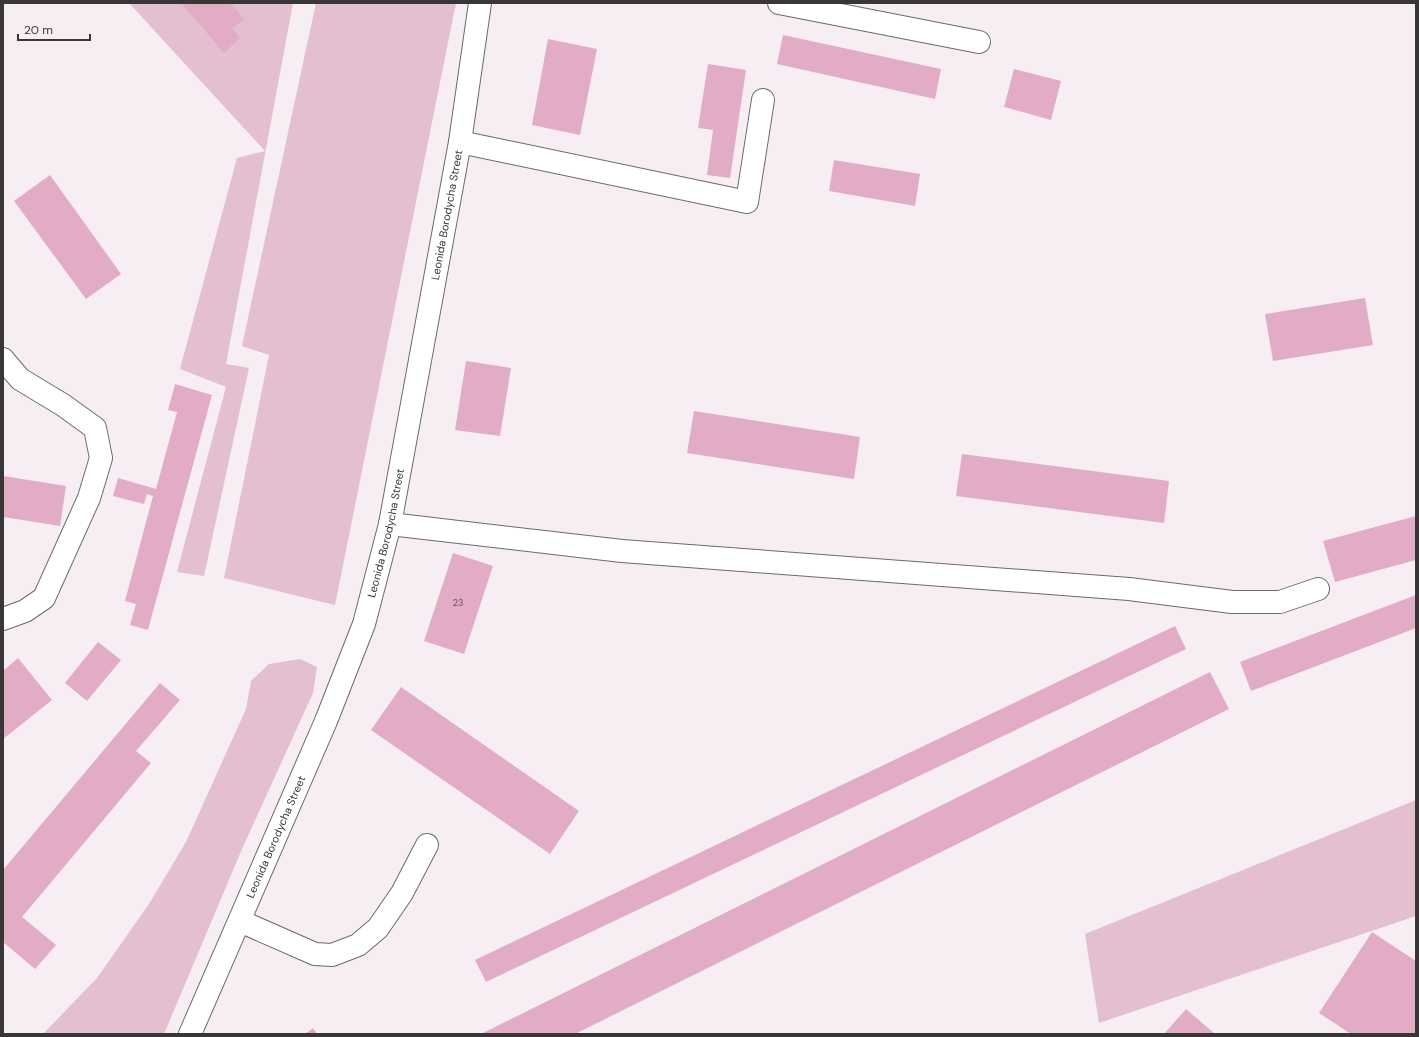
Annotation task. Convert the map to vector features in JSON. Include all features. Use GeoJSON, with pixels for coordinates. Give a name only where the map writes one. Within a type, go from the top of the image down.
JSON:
{"type":"FeatureCollection","features":[{"type":"Feature","properties":{"kind":"street","name":"Leonida Borodycha Street"},"geometry":{"type":"LineString","coordinates":[[190,1034],[326,721],[364,624],[390,524],[460,142],[480,3]]}},
{"type":"Feature","properties":{"kind":"street"},"geometry":{"type":"LineString","coordinates":[[779,3],[979,42]]}},
{"type":"Feature","properties":{"kind":"street"},"geometry":{"type":"LineString","coordinates":[[460,142],[747,202],[763,100]]}},
{"type":"Feature","properties":{"kind":"street"},"geometry":{"type":"LineString","coordinates":[[3,359],[20,379],[63,405],[96,428],[101,458],[89,498],[44,598],[25,611],[3,619]]}},
{"type":"Feature","properties":{"kind":"street"},"geometry":{"type":"LineString","coordinates":[[390,524],[622,551],[1129,589],[1232,602],[1280,602],[1318,589]]}},
{"type":"Feature","properties":{"kind":"street"},"geometry":{"type":"LineString","coordinates":[[240,921],[315,954],[332,955],[358,945],[378,928],[402,893],[427,845]]}},
{"type":"Feature","properties":{"kind":"shaded area"},"geometry":{"type":"Polygon","coordinates":[[[129,3],[293,3],[226,364],[249,368],[204,576],[177,572],[226,387],[180,369],[237,158],[265,151],[129,3]]]}},
{"type":"Feature","properties":{"kind":"shaded area"},"geometry":{"type":"Polygon","coordinates":[[[316,3],[456,3],[335,605],[224,578],[269,355],[242,346],[316,3]]]}},
{"type":"Feature","properties":{"kind":"shaded area"},"geometry":{"type":"Polygon","coordinates":[[[300,659],[317,667],[313,693],[242,849],[164,1034],[43,1034],[97,978],[149,904],[186,842],[246,709],[251,681],[269,664],[300,659]]]}},
{"type":"Feature","properties":{"kind":"shaded area"},"geometry":{"type":"Polygon","coordinates":[[[1416,800],[1416,916],[1099,1023],[1085,934],[1416,800]]]}},
{"type":"Feature","properties":{"kind":"building"},"geometry":{"type":"Polygon","coordinates":[[[181,3],[230,3],[244,19],[232,29],[240,38],[224,53],[181,3]]]}},
{"type":"Feature","properties":{"kind":"building"},"geometry":{"type":"Polygon","coordinates":[[[783,35],[941,69],[935,99],[777,64],[783,35]]]}},
{"type":"Feature","properties":{"kind":"building"},"geometry":{"type":"Polygon","coordinates":[[[548,39],[597,49],[580,135],[532,125],[548,39]]]}},
{"type":"Feature","properties":{"kind":"building"},"geometry":{"type":"Polygon","coordinates":[[[708,64],[746,70],[730,178],[707,175],[713,130],[698,128],[708,64]]]}},
{"type":"Feature","properties":{"kind":"building"},"geometry":{"type":"Polygon","coordinates":[[[1014,69],[1061,81],[1051,120],[1004,107],[1014,69]]]}},
{"type":"Feature","properties":{"kind":"building"},"geometry":{"type":"Polygon","coordinates":[[[834,160],[920,174],[915,206],[829,191],[834,160]]]}},
{"type":"Feature","properties":{"kind":"building"},"geometry":{"type":"Polygon","coordinates":[[[50,175],[121,274],[86,299],[14,201],[50,175]]]}},
{"type":"Feature","properties":{"kind":"building"},"geometry":{"type":"Polygon","coordinates":[[[1365,298],[1373,345],[1273,361],[1265,314],[1365,298]]]}},
{"type":"Feature","properties":{"kind":"building"},"geometry":{"type":"Polygon","coordinates":[[[466,361],[511,368],[500,436],[455,430],[466,361]]]}},
{"type":"Feature","properties":{"kind":"building"},"geometry":{"type":"Polygon","coordinates":[[[175,384],[212,395],[148,630],[130,625],[136,604],[125,601],[153,496],[147,494],[144,504],[113,496],[118,478],[156,489],[177,412],[168,410],[175,384]]]}},
{"type":"Feature","properties":{"kind":"building"},"geometry":{"type":"Polygon","coordinates":[[[694,411],[860,437],[854,479],[687,453],[694,411]]]}},
{"type":"Feature","properties":{"kind":"building"},"geometry":{"type":"Polygon","coordinates":[[[962,454],[1169,481],[1164,523],[956,496],[962,454]]]}},
{"type":"Feature","properties":{"kind":"building"},"geometry":{"type":"Polygon","coordinates":[[[3,476],[66,486],[60,526],[3,517],[3,476]]]}},
{"type":"Feature","properties":{"kind":"building"},"geometry":{"type":"Polygon","coordinates":[[[1416,516],[1416,560],[1335,582],[1323,541],[1416,516]]]}},
{"type":"Feature","properties":{"kind":"building"},"geometry":{"type":"Polygon","coordinates":[[[453,553],[493,566],[464,654],[424,641],[453,553]]]}},
{"type":"Feature","properties":{"kind":"building"},"geometry":{"type":"Polygon","coordinates":[[[1416,595],[1416,628],[1251,691],[1240,662],[1416,595]]]}},
{"type":"Feature","properties":{"kind":"building"},"geometry":{"type":"Polygon","coordinates":[[[1175,626],[1186,649],[486,982],[475,960],[1175,626]]]}},
{"type":"Feature","properties":{"kind":"building"},"geometry":{"type":"Polygon","coordinates":[[[98,642],[121,660],[87,701],[65,683],[98,642]]]}},
{"type":"Feature","properties":{"kind":"building"},"geometry":{"type":"Polygon","coordinates":[[[18,658],[52,700],[3,739],[3,671],[18,658]]]}},
{"type":"Feature","properties":{"kind":"building"},"geometry":{"type":"Polygon","coordinates":[[[1210,672],[1229,709],[575,1034],[481,1034],[1210,672]]]}},
{"type":"Feature","properties":{"kind":"building"},"geometry":{"type":"Polygon","coordinates":[[[160,683],[180,700],[136,751],[151,763],[22,917],[56,945],[35,969],[3,942],[3,870],[160,683]]]}},
{"type":"Feature","properties":{"kind":"building"},"geometry":{"type":"Polygon","coordinates":[[[401,687],[579,811],[550,854],[371,730],[401,687]]]}},
{"type":"Feature","properties":{"kind":"building"},"geometry":{"type":"Polygon","coordinates":[[[1372,932],[1416,961],[1416,1034],[1351,1034],[1319,1013],[1372,932]]]}},
{"type":"Feature","properties":{"kind":"building"},"geometry":{"type":"Polygon","coordinates":[[[1186,1009],[1215,1034],[1164,1034],[1186,1009]]]}},
{"type":"Feature","properties":{"kind":"building"},"geometry":{"type":"Polygon","coordinates":[[[313,1028],[317,1034],[305,1034],[313,1028]]]}}]}
